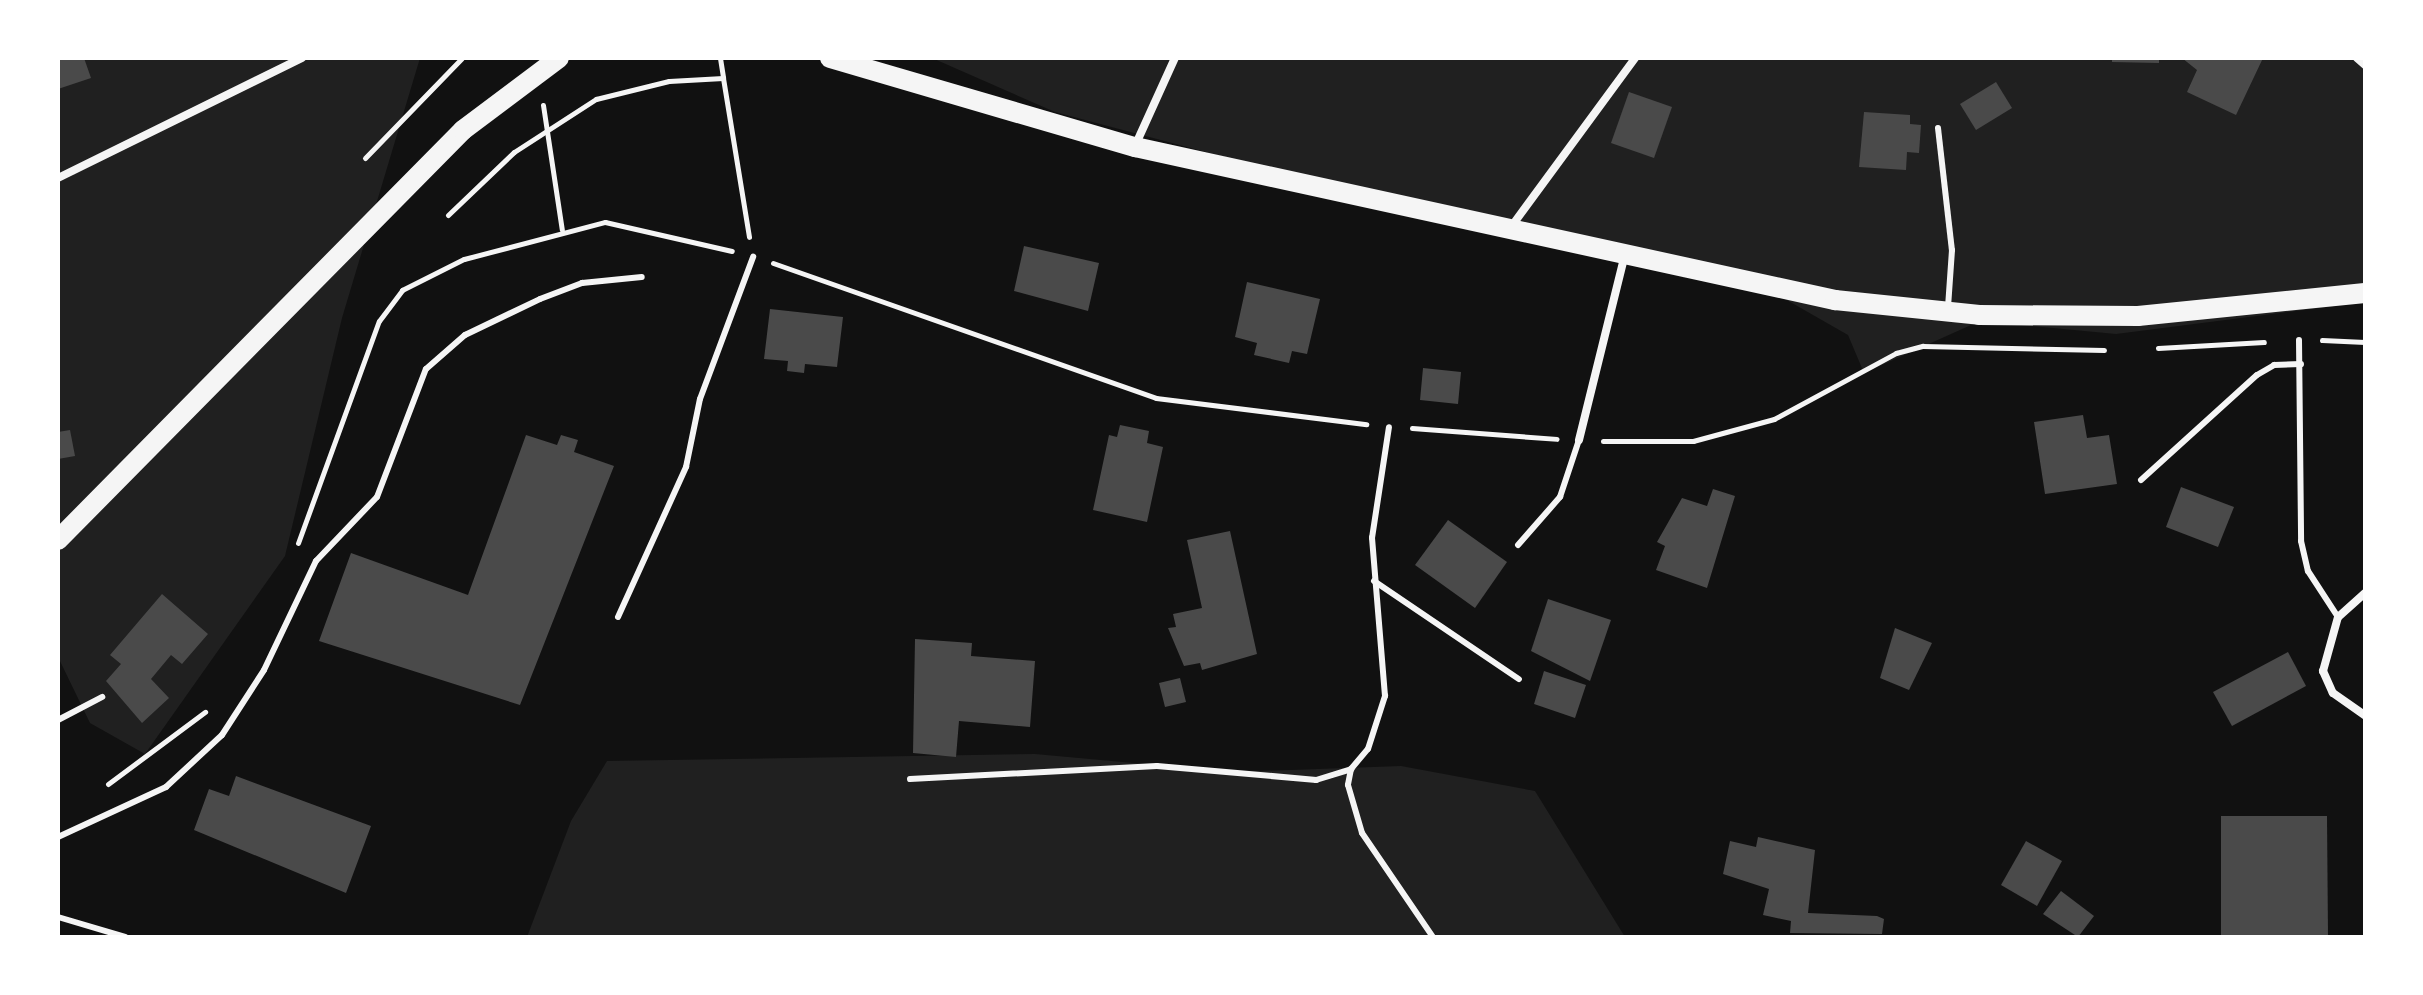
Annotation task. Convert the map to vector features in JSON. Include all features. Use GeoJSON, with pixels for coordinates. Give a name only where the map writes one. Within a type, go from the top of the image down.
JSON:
{"type":"FeatureCollection","features":[{"type":"Feature","properties":{"kind":"main road"},"geometry":{"type":"LineString","coordinates":[[58,540],[463,130],[559,58]]}},
{"type":"Feature","properties":{"kind":"main road"},"geometry":{"type":"LineString","coordinates":[[830,58],[1135,147],[1624,258],[1835,300],[1948,312],[2138,316],[2365,293]]}},
{"type":"Feature","properties":{"kind":"street"},"geometry":{"type":"LineString","coordinates":[[58,178],[302,58]]}},
{"type":"Feature","properties":{"kind":"street"},"geometry":{"type":"LineString","coordinates":[[1135,147],[1175,58]]}},
{"type":"Feature","properties":{"kind":"street"},"geometry":{"type":"LineString","coordinates":[[1509,231],[1635,58]]}},
{"type":"Feature","properties":{"kind":"street"},"geometry":{"type":"LineString","coordinates":[[2357,58],[2365,65]]}},
{"type":"Feature","properties":{"kind":"street"},"geometry":{"type":"LineString","coordinates":[[1579,440],[1624,258]]}},
{"type":"Feature","properties":{"kind":"street"},"geometry":{"type":"LineString","coordinates":[[2365,593],[2338,617],[2323,671],[2333,693],[2365,715]]}},
{"type":"Feature","properties":{"kind":"lane"},"geometry":{"type":"LineString","coordinates":[[1938,128],[1952,250],[1948,312]]}},
{"type":"Feature","properties":{"kind":"lane"},"geometry":{"type":"LineString","coordinates":[[618,617],[686,467],[705,384],[753,257]]}},
{"type":"Feature","properties":{"kind":"lane"},"geometry":{"type":"LineString","coordinates":[[58,837],[166,787],[222,735],[264,670],[316,561],[377,497],[426,369],[465,335],[540,299],[582,283],[642,277]]}},
{"type":"Feature","properties":{"kind":"lane"},"geometry":{"type":"LineString","coordinates":[[2299,340],[2301,541],[2308,571],[2338,617]]}},
{"type":"Feature","properties":{"kind":"lane"},"geometry":{"type":"LineString","coordinates":[[2141,480],[2257,375],[2274,365],[2301,364]]}},
{"type":"Feature","properties":{"kind":"lane"},"geometry":{"type":"LineString","coordinates":[[1389,427],[1372,538],[1385,696],[1368,749],[1351,769],[1348,785],[1362,833],[1433,937]]}},
{"type":"Feature","properties":{"kind":"lane"},"geometry":{"type":"LineString","coordinates":[[1518,545],[1560,497],[1579,440]]}},
{"type":"Feature","properties":{"kind":"lane"},"geometry":{"type":"LineString","coordinates":[[1374,581],[1519,679]]}},
{"type":"Feature","properties":{"kind":"lane"},"geometry":{"type":"LineString","coordinates":[[58,720],[102,697]]}},
{"type":"Feature","properties":{"kind":"lane"},"geometry":{"type":"LineString","coordinates":[[910,779],[1157,766],[1316,780],[1351,769]]}},
{"type":"Feature","properties":{"kind":"lane"},"geometry":{"type":"LineString","coordinates":[[58,917],[125,937]]}},
{"type":"Feature","properties":{"kind":"path"},"geometry":{"type":"LineString","coordinates":[[365,158],[462,58]]}},
{"type":"Feature","properties":{"kind":"path"},"geometry":{"type":"LineString","coordinates":[[720,58],[753,257],[1156,398],[1389,427],[1579,440],[1693,441],[1815,402],[1896,353],[1923,346],[2115,350]]}},
{"type":"Feature","properties":{"kind":"path"},"geometry":{"type":"LineString","coordinates":[[448,215],[549,127],[630,88],[723,78]]}},
{"type":"Feature","properties":{"kind":"path"},"geometry":{"type":"LineString","coordinates":[[549,127],[562,230]]}},
{"type":"Feature","properties":{"kind":"path"},"geometry":{"type":"LineString","coordinates":[[2144,349],[2299,340],[2365,342]]}},
{"type":"Feature","properties":{"kind":"shaded area"},"geometry":{"type":"Polygon","coordinates":[[[58,58],[420,58],[342,318],[285,556],[145,754],[90,723],[58,657],[58,58]]]}},
{"type":"Feature","properties":{"kind":"shaded area"},"geometry":{"type":"Polygon","coordinates":[[[932,58],[2365,58],[2365,302],[2116,334],[1980,321],[1864,373],[1848,335],[1750,279],[1285,173],[1055,112],[932,58]]]}},
{"type":"Feature","properties":{"kind":"shaded area"},"geometry":{"type":"Polygon","coordinates":[[[1035,754],[1232,772],[1401,766],[1535,791],[1625,937],[527,937],[571,821],[607,761],[1035,754]]]}},
{"type":"Feature","properties":{"kind":"building"},"geometry":{"type":"Polygon","coordinates":[[[58,58],[84,58],[91,78],[58,89],[58,58]]]}},
{"type":"Feature","properties":{"kind":"building"},"geometry":{"type":"Polygon","coordinates":[[[2112,58],[2159,58],[2159,63],[2112,62],[2112,58]]]}},
{"type":"Feature","properties":{"kind":"building"},"geometry":{"type":"Polygon","coordinates":[[[2182,58],[2263,58],[2236,115],[2187,92],[2197,70],[2182,58]]]}},
{"type":"Feature","properties":{"kind":"building"},"geometry":{"type":"Polygon","coordinates":[[[1996,82],[2012,108],[1976,130],[1960,104],[1996,82]]]}},
{"type":"Feature","properties":{"kind":"building"},"geometry":{"type":"Polygon","coordinates":[[[1629,92],[1672,107],[1654,158],[1611,143],[1629,92]]]}},
{"type":"Feature","properties":{"kind":"building"},"geometry":{"type":"Polygon","coordinates":[[[1864,112],[1910,115],[1910,124],[1921,125],[1919,153],[1907,152],[1906,170],[1859,167],[1864,112]]]}},
{"type":"Feature","properties":{"kind":"building"},"geometry":{"type":"Polygon","coordinates":[[[1024,246],[1099,263],[1088,311],[1014,291],[1024,246]]]}},
{"type":"Feature","properties":{"kind":"building"},"geometry":{"type":"Polygon","coordinates":[[[1247,282],[1320,299],[1307,354],[1292,351],[1289,363],[1254,355],[1257,343],[1235,337],[1247,282]]]}},
{"type":"Feature","properties":{"kind":"building"},"geometry":{"type":"Polygon","coordinates":[[[770,309],[843,317],[837,367],[805,364],[804,373],[787,371],[788,361],[764,359],[770,309]]]}},
{"type":"Feature","properties":{"kind":"building"},"geometry":{"type":"Polygon","coordinates":[[[1423,368],[1461,372],[1458,404],[1420,400],[1423,368]]]}},
{"type":"Feature","properties":{"kind":"building"},"geometry":{"type":"Polygon","coordinates":[[[2083,415],[2087,438],[2109,435],[2117,484],[2045,494],[2034,422],[2083,415]]]}},
{"type":"Feature","properties":{"kind":"building"},"geometry":{"type":"Polygon","coordinates":[[[1120,425],[1149,431],[1147,443],[1163,447],[1147,522],[1093,510],[1109,435],[1117,437],[1120,425]]]}},
{"type":"Feature","properties":{"kind":"building"},"geometry":{"type":"Polygon","coordinates":[[[70,430],[75,456],[58,459],[58,432],[70,430]]]}},
{"type":"Feature","properties":{"kind":"building"},"geometry":{"type":"Polygon","coordinates":[[[526,435],[557,445],[561,435],[578,440],[574,452],[614,466],[520,705],[319,641],[351,553],[468,595],[526,435]]]}},
{"type":"Feature","properties":{"kind":"building"},"geometry":{"type":"Polygon","coordinates":[[[2181,487],[2234,507],[2218,547],[2166,527],[2181,487]]]}},
{"type":"Feature","properties":{"kind":"building"},"geometry":{"type":"Polygon","coordinates":[[[1713,489],[1735,496],[1707,588],[1656,570],[1665,546],[1657,542],[1682,498],[1707,506],[1713,489]]]}},
{"type":"Feature","properties":{"kind":"building"},"geometry":{"type":"Polygon","coordinates":[[[1448,520],[1507,562],[1475,608],[1415,565],[1448,520]]]}},
{"type":"Feature","properties":{"kind":"building"},"geometry":{"type":"Polygon","coordinates":[[[1230,531],[1257,654],[1202,670],[1200,663],[1184,666],[1168,628],[1176,627],[1173,614],[1202,608],[1187,540],[1230,531]]]}},
{"type":"Feature","properties":{"kind":"building"},"geometry":{"type":"Polygon","coordinates":[[[162,594],[208,634],[182,664],[171,655],[151,679],[169,698],[142,723],[106,681],[121,664],[110,655],[162,594]]]}},
{"type":"Feature","properties":{"kind":"building"},"geometry":{"type":"Polygon","coordinates":[[[1548,599],[1611,620],[1590,681],[1531,651],[1548,599]]]}},
{"type":"Feature","properties":{"kind":"building"},"geometry":{"type":"Polygon","coordinates":[[[1895,628],[1932,643],[1909,690],[1880,678],[1895,628]]]}},
{"type":"Feature","properties":{"kind":"building"},"geometry":{"type":"Polygon","coordinates":[[[915,639],[972,643],[971,656],[1035,661],[1030,727],[959,721],[956,757],[913,753],[915,639]]]}},
{"type":"Feature","properties":{"kind":"building"},"geometry":{"type":"Polygon","coordinates":[[[2288,652],[2306,686],[2232,726],[2213,692],[2288,652]]]}},
{"type":"Feature","properties":{"kind":"building"},"geometry":{"type":"Polygon","coordinates":[[[1544,671],[1586,685],[1575,718],[1534,704],[1544,671]]]}},
{"type":"Feature","properties":{"kind":"building"},"geometry":{"type":"Polygon","coordinates":[[[1180,678],[1186,702],[1165,707],[1159,683],[1180,678]]]}},
{"type":"Feature","properties":{"kind":"building"},"geometry":{"type":"Polygon","coordinates":[[[236,776],[371,826],[346,893],[194,830],[209,789],[229,796],[236,776]]]}},
{"type":"Feature","properties":{"kind":"building"},"geometry":{"type":"Polygon","coordinates":[[[2221,816],[2327,816],[2328,937],[2221,937],[2221,816]]]}},
{"type":"Feature","properties":{"kind":"building"},"geometry":{"type":"Polygon","coordinates":[[[1758,837],[1815,850],[1808,913],[1877,916],[1884,919],[1882,934],[1790,933],[1791,921],[1763,915],[1769,889],[1723,874],[1730,841],[1756,847],[1758,837]]]}},
{"type":"Feature","properties":{"kind":"building"},"geometry":{"type":"Polygon","coordinates":[[[2026,841],[2062,861],[2037,906],[2001,885],[2026,841]]]}},
{"type":"Feature","properties":{"kind":"building"},"geometry":{"type":"Polygon","coordinates":[[[2061,891],[2094,916],[2078,937],[2043,914],[2061,891]]]}}]}
